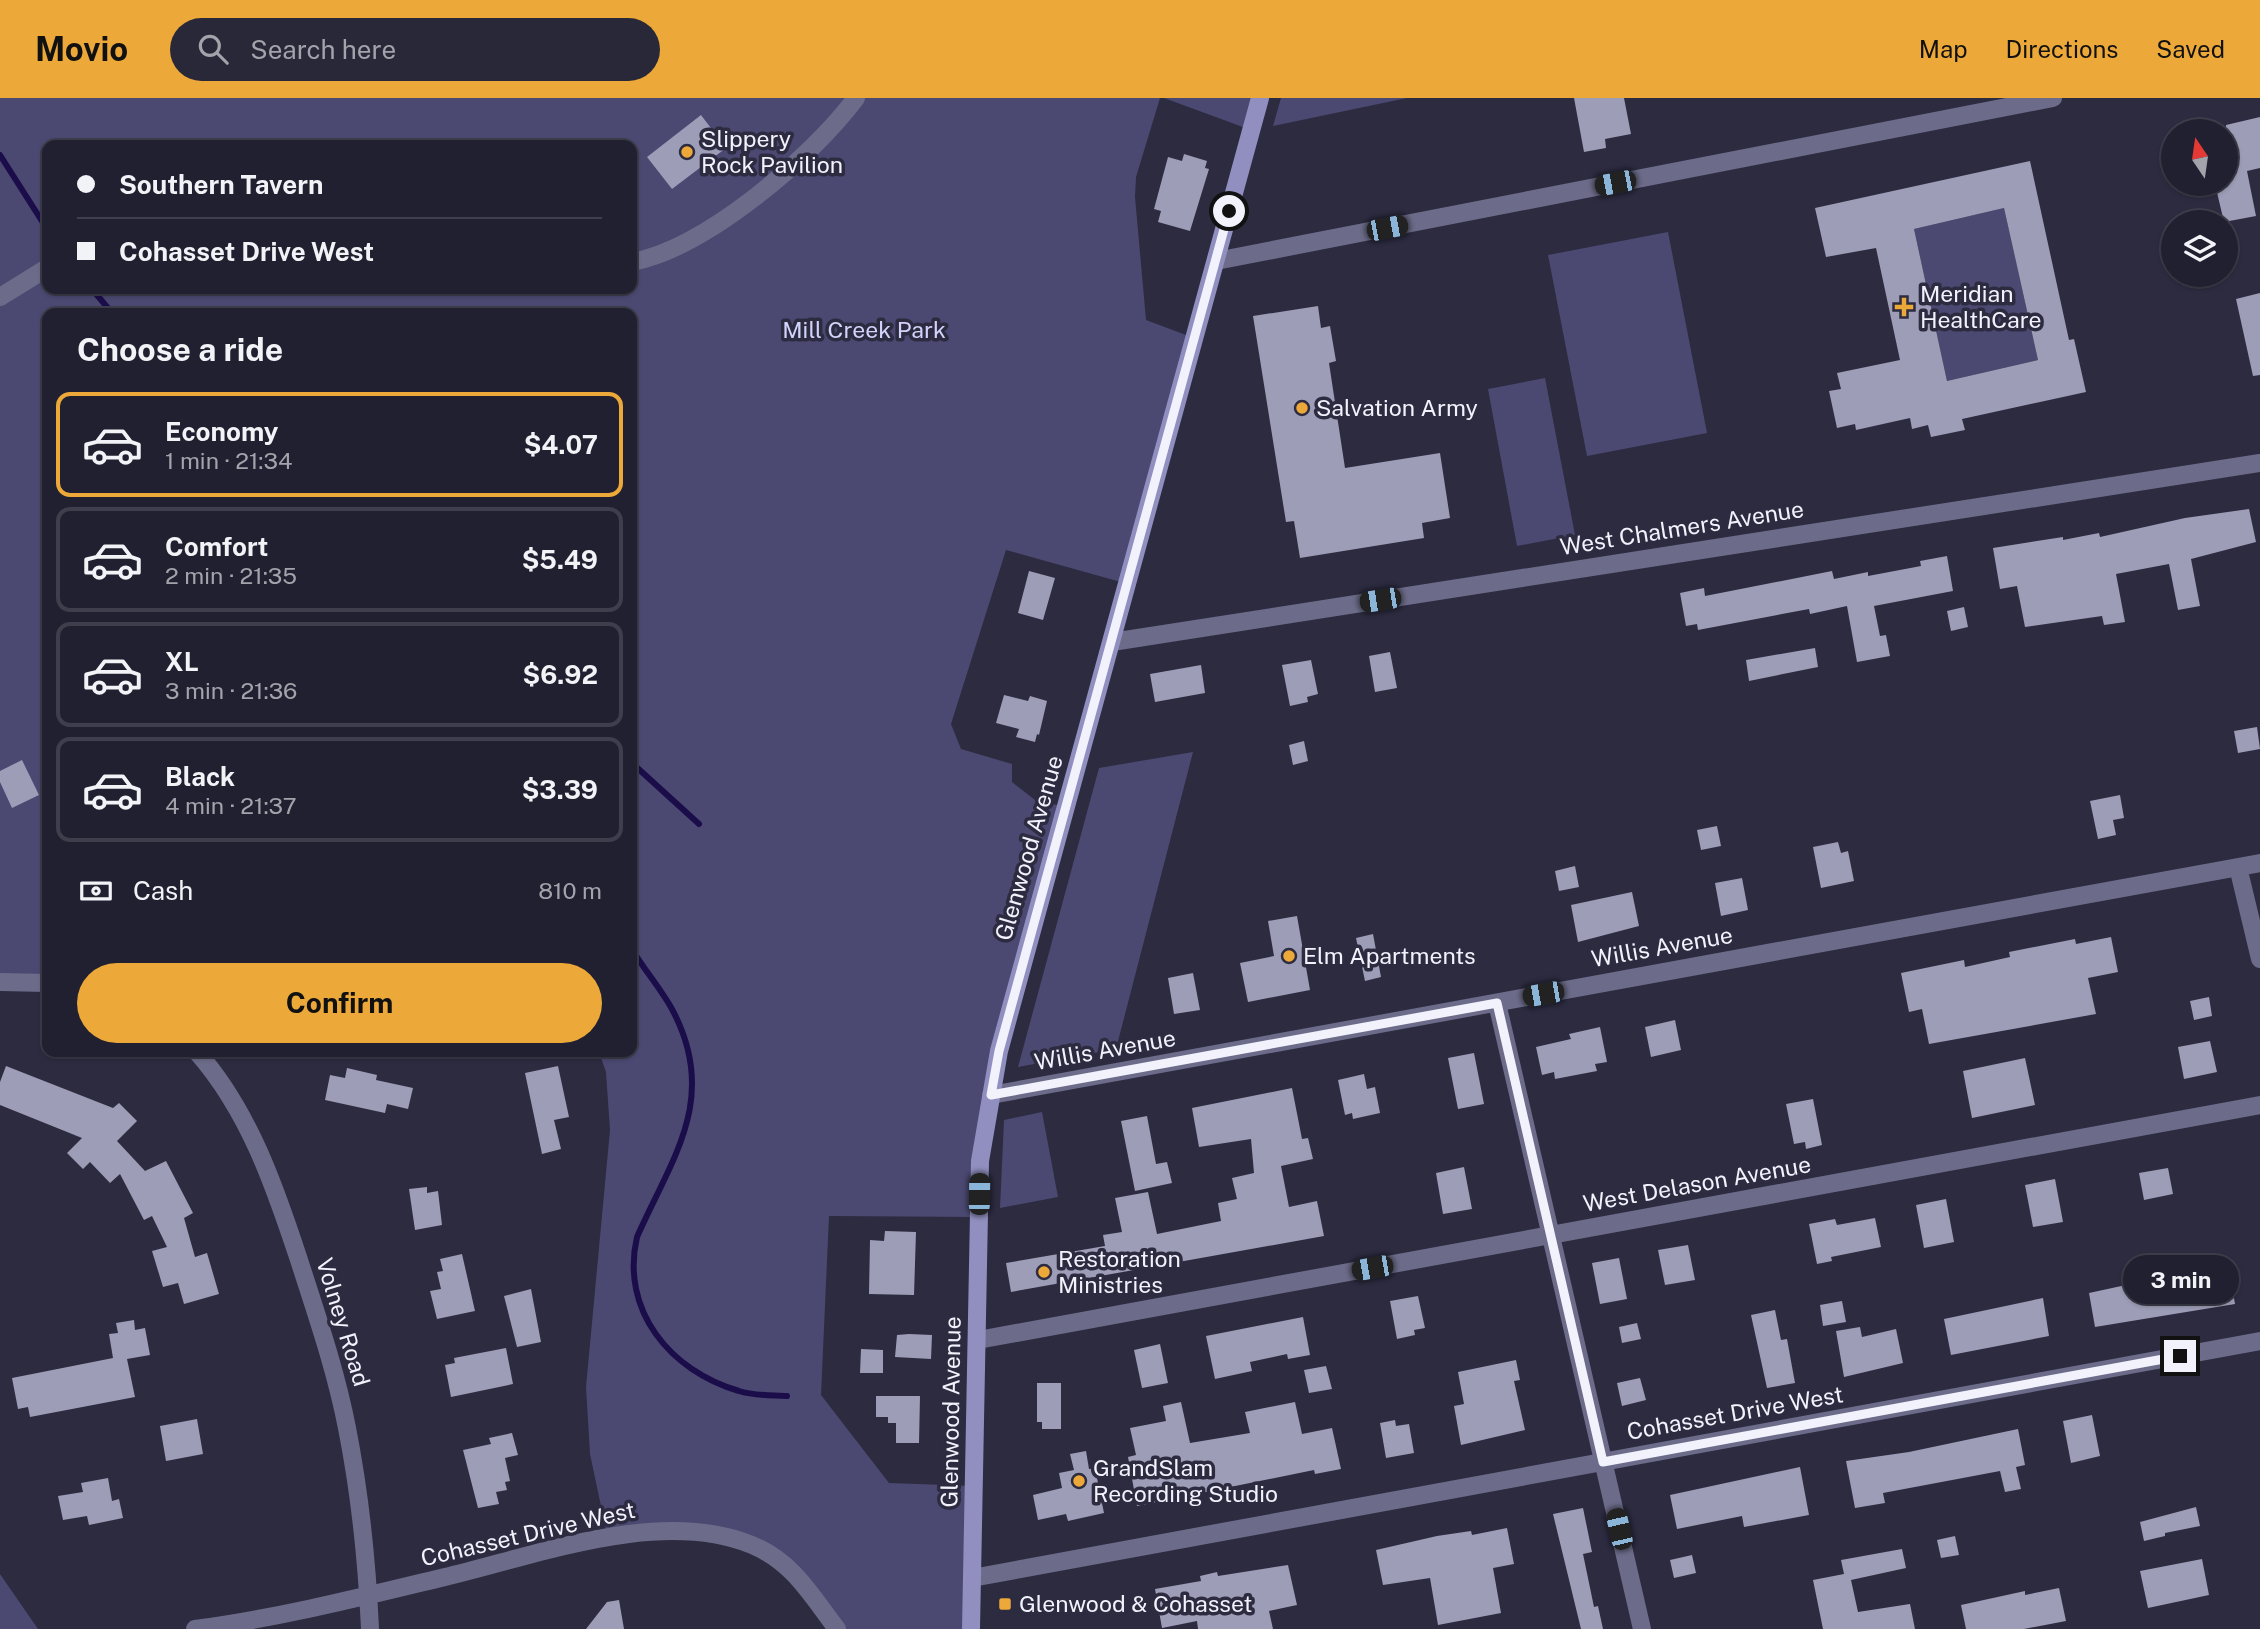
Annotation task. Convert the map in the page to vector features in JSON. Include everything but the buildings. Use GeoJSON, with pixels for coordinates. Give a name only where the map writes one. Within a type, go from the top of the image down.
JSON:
{"type":"FeatureCollection","features":[{"type":"Feature","properties":{"kind":"main road","name":"Glenwood Avenue"},"geometry":{"type":"LineString","coordinates":[[971,1629],[980,1161],[999,1051],[1260,98]]}},
{"type":"Feature","properties":{"kind":"street"},"geometry":{"type":"LineString","coordinates":[[637,260],[680,247],[720,222],[787,169],[856,98]]}},
{"type":"Feature","properties":{"kind":"street"},"geometry":{"type":"LineString","coordinates":[[1216,261],[2053,98]]}},
{"type":"Feature","properties":{"kind":"street"},"geometry":{"type":"LineString","coordinates":[[0,296],[42,271]]}},
{"type":"Feature","properties":{"kind":"street","name":"West Chalmers Avenue"},"geometry":{"type":"LineString","coordinates":[[1112,642],[2260,463]]}},
{"type":"Feature","properties":{"kind":"street","name":"Willis Avenue"},"geometry":{"type":"LineString","coordinates":[[991,1095],[2260,863]]}},
{"type":"Feature","properties":{"kind":"street"},"geometry":{"type":"LineString","coordinates":[[2238,867],[2260,959]]}},
{"type":"Feature","properties":{"kind":"street"},"geometry":{"type":"LineString","coordinates":[[0,982],[42,983]]}},
{"type":"Feature","properties":{"kind":"street"},"geometry":{"type":"LineString","coordinates":[[1497,1003],[1642,1629]]}},
{"type":"Feature","properties":{"kind":"street","name":"Volney Road"},"geometry":{"type":"LineString","coordinates":[[201,1057],[240,1113],[259,1151],[287,1222],[327,1347],[355,1469],[370,1629]]}},
{"type":"Feature","properties":{"kind":"street","name":"West Delason Avenue"},"geometry":{"type":"LineString","coordinates":[[978,1340],[2260,1105]]}},
{"type":"Feature","properties":{"kind":"street","name":"Cohasset Drive West"},"geometry":{"type":"LineString","coordinates":[[972,1578],[2260,1341]]}},
{"type":"Feature","properties":{"kind":"street","name":"Cohasset Drive West"},"geometry":{"type":"LineString","coordinates":[[195,1629],[369,1596],[551,1549],[650,1532],[724,1536],[772,1555],[792,1569],[811,1590],[837,1629]]}},
{"type":"Feature","properties":{"kind":"green space","name":"Mill Creek Park"},"geometry":{"type":"Polygon","coordinates":[[[0,98],[1160,98],[1136,177],[1135,197],[1146,320],[1194,338],[1128,584],[1006,550],[951,724],[961,749],[1012,764],[1012,782],[1035,800],[1066,807],[991,1095],[979,1217],[829,1216],[821,1395],[889,1483],[974,1486],[971,1629],[837,1629],[792,1569],[724,1536],[608,1539],[590,1454],[586,1387],[610,1130],[606,1072],[601,1057],[637,1057],[637,308],[42,308],[42,983],[0,982],[0,98]]]}},
{"type":"Feature","properties":{"kind":"green space"},"geometry":{"type":"Polygon","coordinates":[[[1164,98],[1260,98],[1251,130],[1164,98]]]}},
{"type":"Feature","properties":{"kind":"green space"},"geometry":{"type":"Polygon","coordinates":[[[1281,98],[1407,98],[1273,126],[1281,98]]]}},
{"type":"Feature","properties":{"kind":"green space"},"geometry":{"type":"Polygon","coordinates":[[[2004,208],[2038,360],[1947,381],[1914,229],[2004,208]]]}},
{"type":"Feature","properties":{"kind":"green space"},"geometry":{"type":"Polygon","coordinates":[[[1668,232],[1707,433],[1587,456],[1548,255],[1668,232]]]}},
{"type":"Feature","properties":{"kind":"green space"},"geometry":{"type":"Polygon","coordinates":[[[1545,378],[1575,535],[1517,546],[1488,389],[1545,378]]]}},
{"type":"Feature","properties":{"kind":"green space"},"geometry":{"type":"Polygon","coordinates":[[[1193,752],[1116,1049],[1018,1067],[1099,768],[1193,752]]]}},
{"type":"Feature","properties":{"kind":"green space"},"geometry":{"type":"Polygon","coordinates":[[[1042,1112],[1058,1197],[1000,1208],[1004,1120],[1042,1112]]]}},
{"type":"Feature","properties":{"kind":"green space"},"geometry":{"type":"Polygon","coordinates":[[[0,1574],[38,1629],[0,1629],[0,1574]]]}},
{"type":"Feature","properties":{"kind":"waterway"},"geometry":{"type":"LineString","coordinates":[[0,155],[42,221]]}},
{"type":"Feature","properties":{"kind":"waterway"},"geometry":{"type":"LineString","coordinates":[[96,294],[108,308]]}},
{"type":"Feature","properties":{"kind":"waterway"},"geometry":{"type":"LineString","coordinates":[[637,768],[699,824]]}},
{"type":"Feature","properties":{"kind":"waterway"},"geometry":{"type":"LineString","coordinates":[[637,957],[673,1011],[686,1043],[692,1072],[691,1100],[685,1127],[676,1154],[637,1237],[634,1264],[636,1289],[644,1313],[656,1334],[672,1353],[714,1382],[757,1395],[787,1396]]}},
{"type":"Feature","properties":{"kind":"place","name":"Slippery Rock Pavilion"},"geometry":{"type":"Point","coordinates":[687,152]}},
{"type":"Feature","properties":{"kind":"place","name":"Meridian HealthCare"},"geometry":{"type":"Point","coordinates":[1904,307]}},
{"type":"Feature","properties":{"kind":"place","name":"Salvation Army"},"geometry":{"type":"Point","coordinates":[1302,408]}},
{"type":"Feature","properties":{"kind":"place","name":"Elm Apartments"},"geometry":{"type":"Point","coordinates":[1289,956]}},
{"type":"Feature","properties":{"kind":"place","name":"Restoration Ministries"},"geometry":{"type":"Point","coordinates":[1044,1272]}},
{"type":"Feature","properties":{"kind":"place","name":"GrandSlam Recording Studio"},"geometry":{"type":"Point","coordinates":[1079,1481]}},
{"type":"Feature","properties":{"kind":"place","name":"Glenwood & Cohasset"},"geometry":{"type":"Point","coordinates":[1005,1604]}},
{"type":"Feature","properties":{"kind":"route"},"geometry":{"type":"LineString","coordinates":[[1229,211],[999,1051],[991,1095],[1497,1003],[1603,1462],[2180,1356]]}}]}
